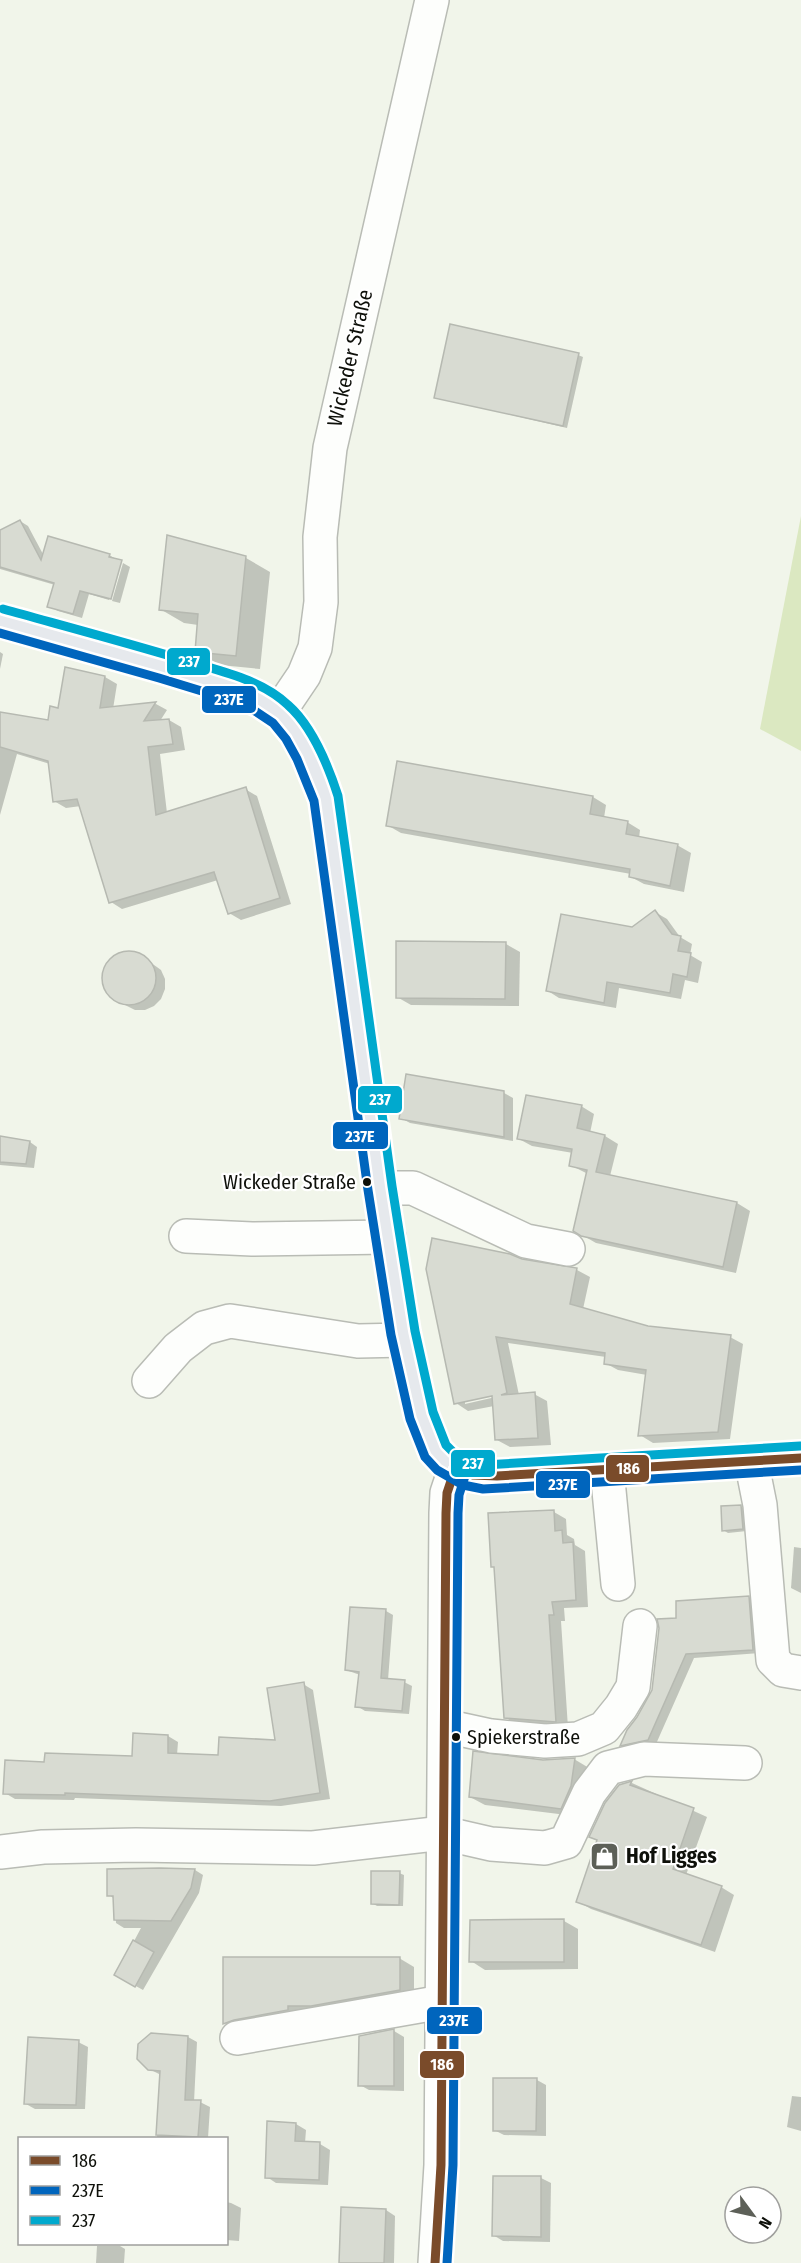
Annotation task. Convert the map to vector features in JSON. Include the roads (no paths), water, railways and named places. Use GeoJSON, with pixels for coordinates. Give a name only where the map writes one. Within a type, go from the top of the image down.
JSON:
{"type":"FeatureCollection","features":[{"type":"Feature","properties":{"kind":"main road"},"geometry":{"type":"LineString","coordinates":[[0,621],[231,687],[279,712],[298,733],[326,798],[380,1188],[405,1340],[422,1416],[436,1451],[445,1462],[455,1469],[483,1477],[801,1458]]}},
{"type":"Feature","properties":{"kind":"street","name":"Wickeder Straße"},"geometry":{"type":"LineString","coordinates":[[279,712],[304,675],[315,648],[321,602],[320,537],[330,448],[432,0]]}},
{"type":"Feature","properties":{"kind":"street"},"geometry":{"type":"LineString","coordinates":[[380,1188],[413,1188],[526,1240],[568,1249]]}},
{"type":"Feature","properties":{"kind":"street"},"geometry":{"type":"LineString","coordinates":[[186,1236],[252,1239],[389,1237]]}},
{"type":"Feature","properties":{"kind":"street"},"geometry":{"type":"LineString","coordinates":[[149,1381],[178,1348],[204,1328],[230,1321],[358,1341],[405,1340]]}},
{"type":"Feature","properties":{"kind":"street"},"geometry":{"type":"LineString","coordinates":[[751,1460],[760,1505],[773,1660],[783,1670],[801,1673]]}},
{"type":"Feature","properties":{"kind":"street"},"geometry":{"type":"LineString","coordinates":[[435,2263],[441,2165],[446,1513],[447,1493],[455,1469]]}},
{"type":"Feature","properties":{"kind":"street"},"geometry":{"type":"LineString","coordinates":[[607,1470],[618,1584]]}},
{"type":"Feature","properties":{"kind":"street"},"geometry":{"type":"LineString","coordinates":[[445,1726],[491,1737],[545,1741],[578,1739],[604,1728],[633,1687],[640,1626]]}},
{"type":"Feature","properties":{"kind":"street"},"geometry":{"type":"LineString","coordinates":[[0,1852],[43,1847],[136,1845],[313,1848],[443,1833],[491,1844],[545,1848],[566,1842],[590,1793],[608,1768],[644,1759],[745,1762]]}},
{"type":"Feature","properties":{"kind":"street"},"geometry":{"type":"LineString","coordinates":[[237,2037],[442,2002]]}},
{"type":"Feature","properties":{"kind":"place","name":"Wickeder Straße"},"geometry":{"type":"Point","coordinates":[367,1182]}},
{"type":"Feature","properties":{"kind":"place","name":"Spiekerstraße"},"geometry":{"type":"Point","coordinates":[456,1737]}},
{"type":"Feature","properties":{"kind":"place","name":"Hof Ligges"},"geometry":{"type":"Point","coordinates":[605,1856]}}]}
